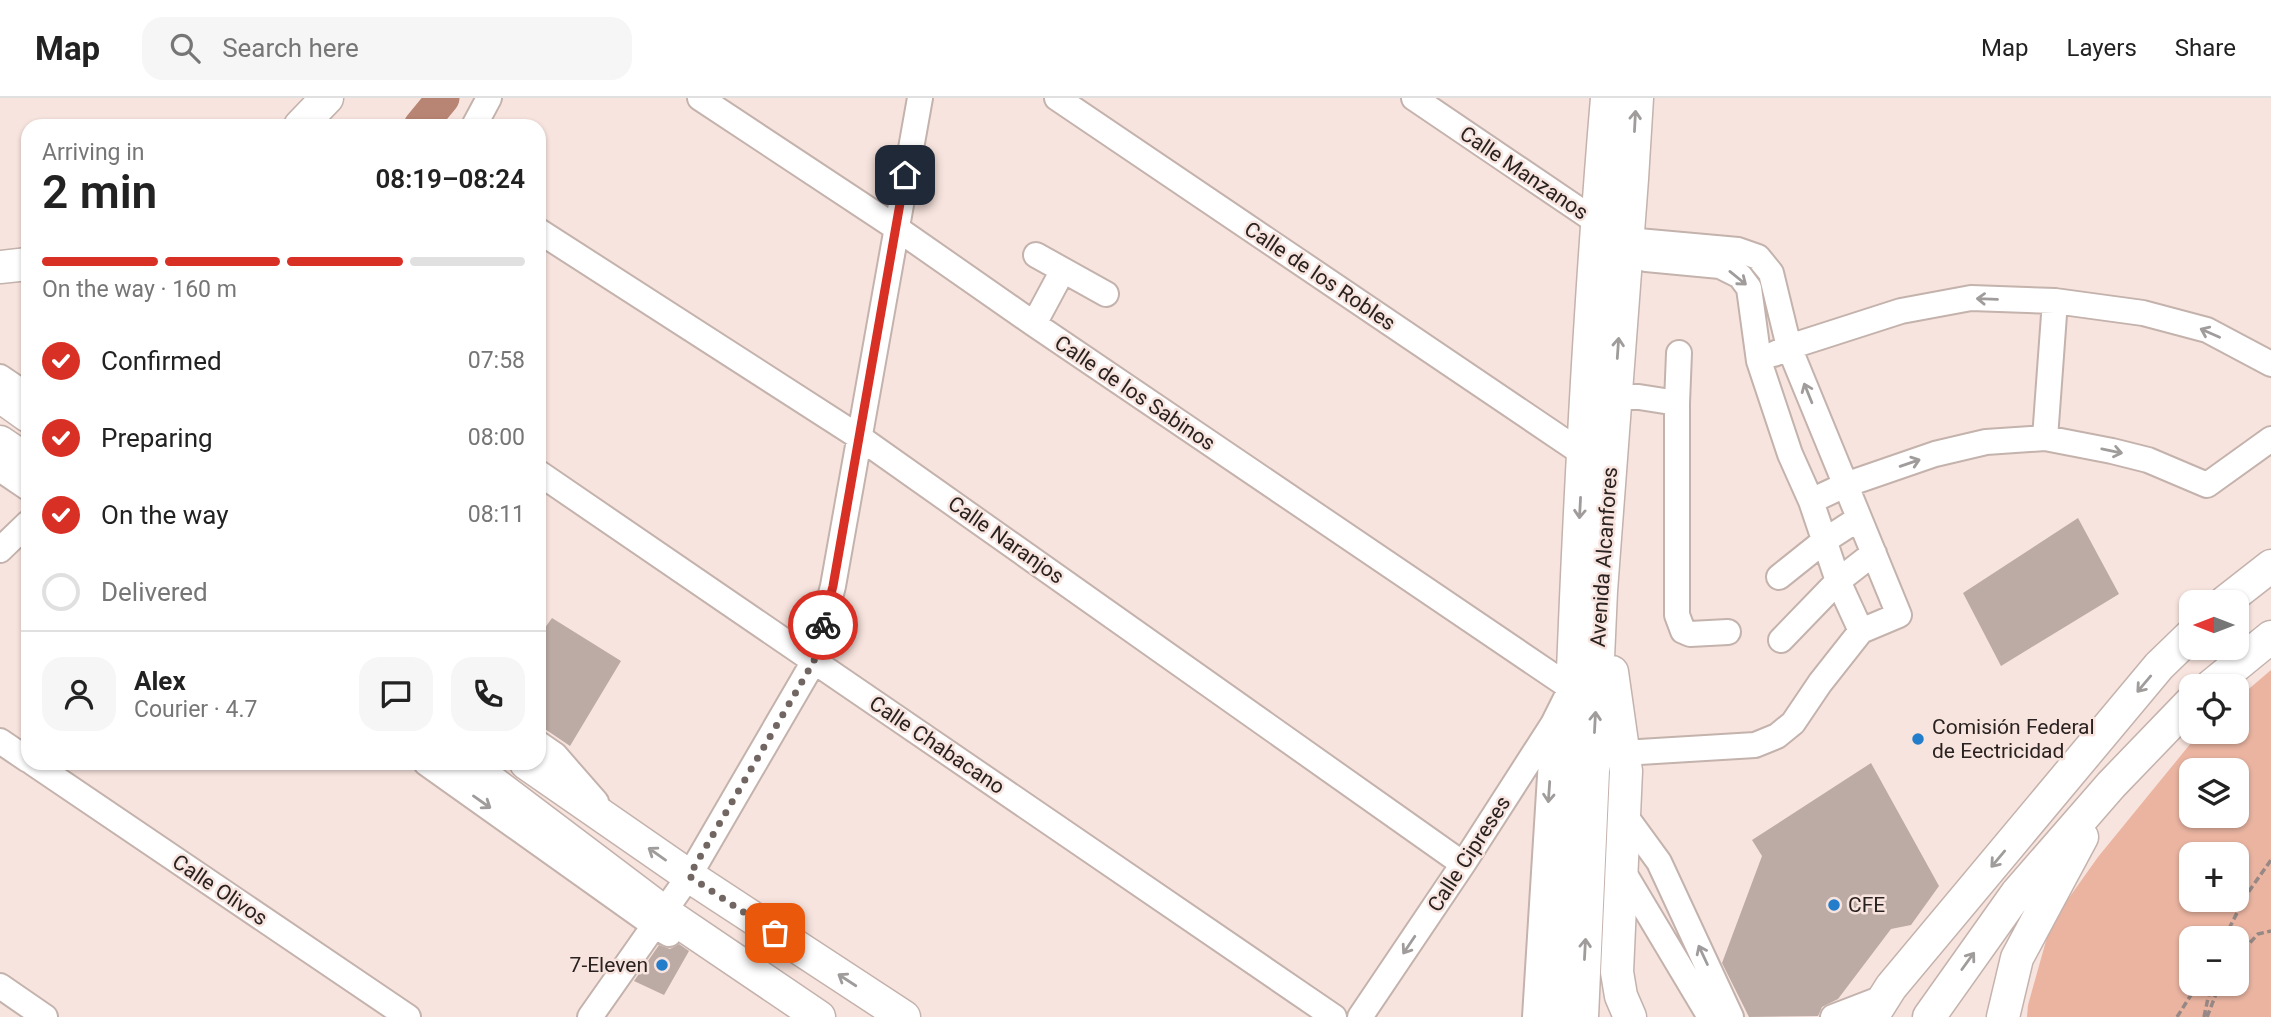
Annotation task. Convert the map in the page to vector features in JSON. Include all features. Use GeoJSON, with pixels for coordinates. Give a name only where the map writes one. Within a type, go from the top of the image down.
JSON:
{"type":"FeatureCollection","features":[{"type":"Feature","properties":{"kind":"main road"},"geometry":{"type":"LineString","coordinates":[[307,119],[327,98]]}},
{"type":"Feature","properties":{"kind":"main road","name":"Avenida Alcanfores"},"geometry":{"type":"LineString","coordinates":[[1560,1017],[1582,453],[1607,98]]}},
{"type":"Feature","properties":{"kind":"main road","name":"Avenida Alcanfores"},"geometry":{"type":"LineString","coordinates":[[1582,1017],[1601,591],[1636,98]]}},
{"type":"Feature","properties":{"kind":"main road"},"geometry":{"type":"LineString","coordinates":[[0,267],[21,265]]}},
{"type":"Feature","properties":{"kind":"main road"},"geometry":{"type":"LineString","coordinates":[[0,396],[21,411]]}},
{"type":"Feature","properties":{"kind":"main road"},"geometry":{"type":"LineString","coordinates":[[0,442],[21,470]]}},
{"type":"Feature","properties":{"kind":"main road"},"geometry":{"type":"LineString","coordinates":[[2240,590],[2271,565]]}},
{"type":"Feature","properties":{"kind":"main road"},"geometry":{"type":"LineString","coordinates":[[1601,591],[1626,771],[1617,972],[1621,996],[1630,1017]]}},
{"type":"Feature","properties":{"kind":"main road"},"geometry":{"type":"LineString","coordinates":[[2226,674],[2271,637]]}},
{"type":"Feature","properties":{"kind":"main road"},"geometry":{"type":"LineString","coordinates":[[1873,1010],[2150,677],[2179,647]]}},
{"type":"Feature","properties":{"kind":"main road"},"geometry":{"type":"LineString","coordinates":[[1929,1017],[2017,893],[2110,785],[2179,714]]}},
{"type":"Feature","properties":{"kind":"main road"},"geometry":{"type":"LineString","coordinates":[[476,770],[660,919],[818,1017]]}},
{"type":"Feature","properties":{"kind":"main road"},"geometry":{"type":"LineString","coordinates":[[536,770],[689,876],[904,1017]]}},
{"type":"Feature","properties":{"kind":"main road"},"geometry":{"type":"LineString","coordinates":[[2003,1017],[2017,958],[2110,785]]}},
{"type":"Feature","properties":{"kind":"street"},"geometry":{"type":"LineString","coordinates":[[478,119],[489,98]]}},
{"type":"Feature","properties":{"kind":"street","name":"Calle de los Sabinos"},"geometry":{"type":"LineString","coordinates":[[700,98],[895,227],[1572,688]]}},
{"type":"Feature","properties":{"kind":"street"},"geometry":{"type":"LineString","coordinates":[[590,1017],[689,876],[814,661],[833,586],[920,98]]}},
{"type":"Feature","properties":{"kind":"street","name":"Calle de los Robles"},"geometry":{"type":"LineString","coordinates":[[1057,98],[1582,453]]}},
{"type":"Feature","properties":{"kind":"street","name":"Calle Manzanos"},"geometry":{"type":"LineString","coordinates":[[1414,98],[1597,222],[1626,249]]}},
{"type":"Feature","properties":{"kind":"street","name":"Calle Naranjos"},"geometry":{"type":"LineString","coordinates":[[546,236],[859,437],[1463,864]]}},
{"type":"Feature","properties":{"kind":"street"},"geometry":{"type":"LineString","coordinates":[[1623,753],[1755,745],[1777,736],[1793,723],[1861,631],[1899,615],[1789,347],[1771,273],[1758,257],[1738,250],[1709,256],[1626,249]]}},
{"type":"Feature","properties":{"kind":"street"},"geometry":{"type":"LineString","coordinates":[[1036,255],[1106,295]]}},
{"type":"Feature","properties":{"kind":"street"},"geometry":{"type":"LineString","coordinates":[[1709,256],[1720,267],[1740,276],[1749,288],[1759,360],[1790,454],[1811,501],[1838,581],[1861,631]]}},
{"type":"Feature","properties":{"kind":"street"},"geometry":{"type":"LineString","coordinates":[[1034,324],[1063,270]]}},
{"type":"Feature","properties":{"kind":"street"},"geometry":{"type":"LineString","coordinates":[[1759,360],[1789,347],[1901,311],[1971,298],[2055,301],[2143,313],[2207,330],[2271,364]]}},
{"type":"Feature","properties":{"kind":"street"},"geometry":{"type":"LineString","coordinates":[[2045,438],[2055,301]]}},
{"type":"Feature","properties":{"kind":"street"},"geometry":{"type":"LineString","coordinates":[[1679,353],[1676,615],[1684,631],[1690,634],[1728,632]]}},
{"type":"Feature","properties":{"kind":"street"},"geometry":{"type":"LineString","coordinates":[[0,377],[21,391]]}},
{"type":"Feature","properties":{"kind":"street"},"geometry":{"type":"LineString","coordinates":[[1615,397],[1639,397],[1677,403]]}},
{"type":"Feature","properties":{"kind":"street"},"geometry":{"type":"LineString","coordinates":[[1811,501],[1845,485],[1936,454],[1986,442],[2045,438],[2148,460],[2207,485],[2271,439]]}},
{"type":"Feature","properties":{"kind":"street"},"geometry":{"type":"LineString","coordinates":[[1790,454],[1827,440]]}},
{"type":"Feature","properties":{"kind":"street"},"geometry":{"type":"LineString","coordinates":[[0,469],[21,477]]}},
{"type":"Feature","properties":{"kind":"street","name":"Calle Chabacano"},"geometry":{"type":"LineString","coordinates":[[546,478],[1334,1017]]}},
{"type":"Feature","properties":{"kind":"street"},"geometry":{"type":"LineString","coordinates":[[1780,577],[1824,541],[1858,519]]}},
{"type":"Feature","properties":{"kind":"street"},"geometry":{"type":"LineString","coordinates":[[0,550],[21,530]]}},
{"type":"Feature","properties":{"kind":"street"},"geometry":{"type":"LineString","coordinates":[[1781,640],[1838,581],[1874,553]]}},
{"type":"Feature","properties":{"kind":"street","name":"Calle Cipreses"},"geometry":{"type":"LineString","coordinates":[[1360,1017],[1463,864],[1553,724],[1572,688]]}},
{"type":"Feature","properties":{"kind":"street"},"geometry":{"type":"LineString","coordinates":[[1535,1017],[1553,724]]}},
{"type":"Feature","properties":{"kind":"street"},"geometry":{"type":"LineString","coordinates":[[0,741],[21,755]]}},
{"type":"Feature","properties":{"kind":"street"},"geometry":{"type":"LineString","coordinates":[[546,749],[555,755],[617,826]]}},
{"type":"Feature","properties":{"kind":"street","name":"Calle Olivos"},"geometry":{"type":"LineString","coordinates":[[43,770],[408,1017]]}},
{"type":"Feature","properties":{"kind":"street"},"geometry":{"type":"LineString","coordinates":[[436,770],[660,919]]}},
{"type":"Feature","properties":{"kind":"street"},"geometry":{"type":"LineString","coordinates":[[1624,814],[1659,862],[1731,1017]]}},
{"type":"Feature","properties":{"kind":"street"},"geometry":{"type":"LineString","coordinates":[[1621,868],[1710,1017]]}},
{"type":"Feature","properties":{"kind":"street"},"geometry":{"type":"LineString","coordinates":[[0,986],[45,1017]]}},
{"type":"Feature","properties":{"kind":"street"},"geometry":{"type":"LineString","coordinates":[[1833,1017],[1873,1010]]}},
{"type":"Feature","properties":{"kind":"path"},"geometry":{"type":"LineString","coordinates":[[2230,926],[2247,894],[2271,859]]}},
{"type":"Feature","properties":{"kind":"path"},"geometry":{"type":"LineString","coordinates":[[2249,944],[2258,934],[2271,931]]}},
{"type":"Feature","properties":{"kind":"path"},"geometry":{"type":"LineString","coordinates":[[2177,1017],[2190,996]]}},
{"type":"Feature","properties":{"kind":"path"},"geometry":{"type":"LineString","coordinates":[[2206,1017],[2209,996]]}},
{"type":"Feature","properties":{"kind":"path"},"geometry":{"type":"LineString","coordinates":[[2206,1017],[2215,996]]}},
{"type":"Feature","properties":{"kind":"shaded area"},"geometry":{"type":"Polygon","coordinates":[[[2271,670],[2271,1017],[2027,1017],[2051,923],[2098,857],[2190,744],[2249,744],[2249,689],[2271,670]]]}},
{"type":"Feature","properties":{"kind":"building"},"geometry":{"type":"Polygon","coordinates":[[[2078,518],[2119,594],[2001,666],[1963,593],[2078,518]]]}},
{"type":"Feature","properties":{"kind":"building"},"geometry":{"type":"Polygon","coordinates":[[[552,618],[621,661],[570,746],[546,730],[546,626],[552,618]]]}},
{"type":"Feature","properties":{"kind":"building","name":"CFE"},"geometry":{"type":"Polygon","coordinates":[[[1871,763],[1939,886],[1911,925],[1891,929],[1838,999],[1822,1007],[1818,1016],[1749,1017],[1722,963],[1762,856],[1752,840],[1871,763]]]}},
{"type":"Feature","properties":{"kind":"building","name":"7-Eleven"},"geometry":{"type":"Polygon","coordinates":[[[679,944],[689,951],[664,995],[634,981],[659,945],[670,949],[679,944]]]}},
{"type":"Feature","properties":{"kind":"waterway"},"geometry":{"type":"LineString","coordinates":[[426,119],[443,98]]}},
{"type":"Feature","properties":{"kind":"way so far"},"geometry":{"type":"LineString","coordinates":[[775,933],[689,876],[814,661],[823,625]]}},
{"type":"Feature","properties":{"kind":"place","name":"Comisión Federal de Eectricidad"},"geometry":{"type":"Point","coordinates":[1918,739]}},
{"type":"Feature","properties":{"kind":"place","name":"CFE"},"geometry":{"type":"Point","coordinates":[1834,905]}},
{"type":"Feature","properties":{"kind":"place","name":"7-Eleven"},"geometry":{"type":"Point","coordinates":[662,965]}},
{"type":"Feature","properties":{"kind":"route"},"geometry":{"type":"LineString","coordinates":[[823,625],[833,586],[905,175]]}}]}
